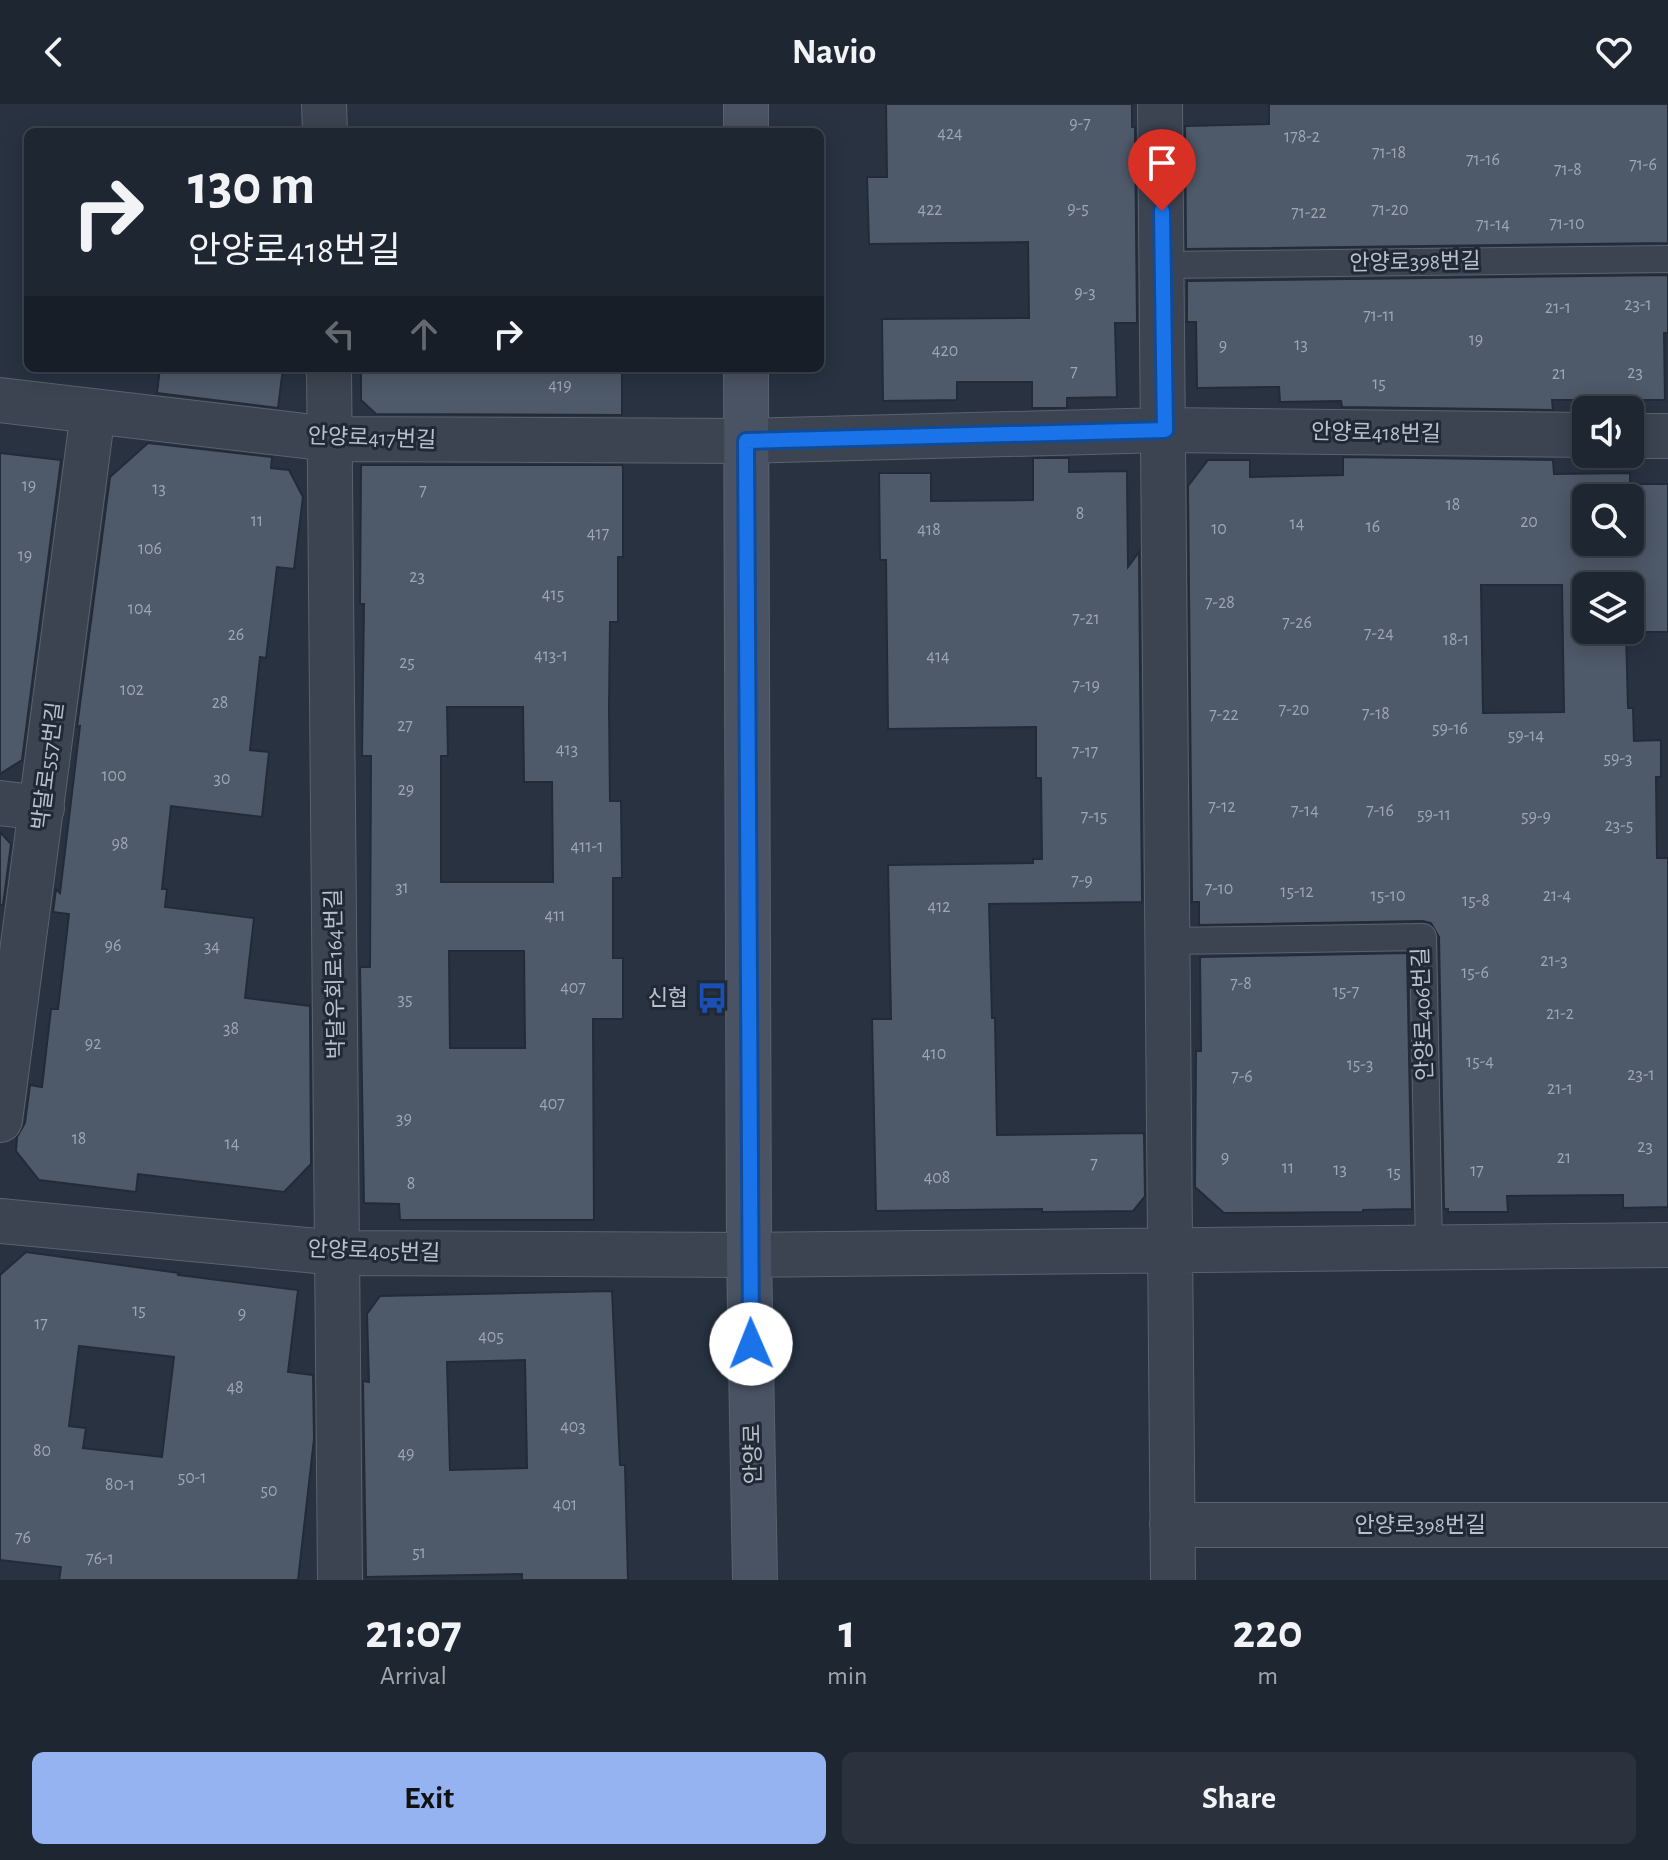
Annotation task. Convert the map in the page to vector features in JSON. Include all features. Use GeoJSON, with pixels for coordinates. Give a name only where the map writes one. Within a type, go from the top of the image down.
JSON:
{"type":"FeatureCollection","features":[{"type":"Feature","properties":{"kind":"street"},"geometry":{"type":"LineString","coordinates":[[324,104],[325,128]]}},
{"type":"Feature","properties":{"kind":"street"},"geometry":{"type":"LineString","coordinates":[[746,104],[746,128]]}},
{"type":"Feature","properties":{"kind":"street"},"geometry":{"type":"LineString","coordinates":[[1160,104],[1173,1580]]}},
{"type":"Feature","properties":{"kind":"street","name":"박달우회로164번길"},"geometry":{"type":"LineString","coordinates":[[329,372],[340,1580]]}},
{"type":"Feature","properties":{"kind":"street","name":"안양로"},"geometry":{"type":"LineString","coordinates":[[746,372],[749,1255],[755,1580]]}},
{"type":"Feature","properties":{"kind":"street","name":"안양로417번길"},"geometry":{"type":"LineString","coordinates":[[0,400],[330,439],[746,441]]}},
{"type":"Feature","properties":{"kind":"street","name":"박달로557번길"},"geometry":{"type":"LineString","coordinates":[[0,1120],[93,412]]}},
{"type":"Feature","properties":{"kind":"street","name":"안양로418번길"},"geometry":{"type":"LineString","coordinates":[[746,441],[1165,430],[1572,435]]}},
{"type":"Feature","properties":{"kind":"street"},"geometry":{"type":"LineString","coordinates":[[1644,436],[1668,436]]}},
{"type":"Feature","properties":{"kind":"street"},"geometry":{"type":"LineString","coordinates":[[0,803],[42,808]]}},
{"type":"Feature","properties":{"kind":"street","name":"안양로405번길"},"geometry":{"type":"LineString","coordinates":[[0,1221],[338,1253],[749,1255]]}},
{"type":"Feature","properties":{"kind":"street"},"geometry":{"type":"LineString","coordinates":[[749,1255],[1668,1245]]}},
{"type":"Feature","properties":{"kind":"street","name":"안양로398번길"},"geometry":{"type":"LineString","coordinates":[[1172,1525],[1668,1525]]}},
{"type":"Feature","properties":{"kind":"lane","name":"안양로398번길"},"geometry":{"type":"LineString","coordinates":[[1162,265],[1668,259]]}},
{"type":"Feature","properties":{"kind":"lane","name":"안양로406번길"},"geometry":{"type":"LineString","coordinates":[[1169,941],[1423,937],[1429,1247]]}},
{"type":"Feature","properties":{"kind":"building"},"geometry":{"type":"Polygon","coordinates":[[[886,104],[1132,104],[1132,127],[1135,127],[1137,323],[1115,323],[1117,397],[1067,398],[1067,408],[1032,408],[1032,382],[957,382],[957,400],[883,401],[882,319],[1029,318],[1028,242],[869,244],[867,177],[887,177],[886,104]]]}},
{"type":"Feature","properties":{"kind":"building"},"geometry":{"type":"Polygon","coordinates":[[[1269,104],[1668,104],[1668,243],[1186,249],[1185,126],[1269,124],[1269,104]]]}},
{"type":"Feature","properties":{"kind":"building"},"geometry":{"type":"Polygon","coordinates":[[[1668,275],[1668,333],[1664,333],[1665,400],[1644,400],[1644,396],[1572,396],[1572,400],[1552,400],[1553,410],[1342,407],[1341,401],[1280,402],[1279,387],[1197,388],[1196,322],[1187,322],[1187,281],[1668,275]]]}},
{"type":"Feature","properties":{"kind":"building"},"geometry":{"type":"Polygon","coordinates":[[[160,372],[282,372],[278,408],[157,393],[160,372]]]}},
{"type":"Feature","properties":{"kind":"building"},"geometry":{"type":"Polygon","coordinates":[[[361,372],[622,372],[622,415],[376,414],[361,400],[361,372]]]}},
{"type":"Feature","properties":{"kind":"building"},"geometry":{"type":"Polygon","coordinates":[[[148,443],[272,457],[271,468],[289,470],[303,497],[294,569],[277,567],[266,658],[260,657],[250,750],[269,752],[262,817],[171,806],[162,889],[167,889],[165,907],[254,918],[245,998],[310,1006],[311,1164],[284,1192],[138,1174],[136,1192],[39,1180],[16,1151],[17,1137],[25,1123],[30,1085],[42,1087],[51,1009],[58,1009],[69,914],[53,912],[56,889],[60,893],[80,726],[77,727],[110,477],[148,443]]]}},
{"type":"Feature","properties":{"kind":"building"},"geometry":{"type":"Polygon","coordinates":[[[0,453],[61,460],[22,760],[0,774],[0,453]]]}},
{"type":"Feature","properties":{"kind":"building"},"geometry":{"type":"Polygon","coordinates":[[[1343,457],[1553,460],[1554,474],[1630,473],[1630,484],[1572,484],[1572,556],[1644,556],[1644,484],[1668,484],[1668,632],[1644,632],[1644,572],[1572,572],[1572,644],[1626,644],[1628,708],[1633,708],[1634,741],[1661,740],[1661,777],[1656,777],[1657,858],[1668,858],[1668,1207],[1623,1208],[1623,1195],[1507,1196],[1508,1212],[1448,1212],[1444,1209],[1439,937],[1431,923],[1199,925],[1199,902],[1192,902],[1188,486],[1208,460],[1250,460],[1250,477],[1343,475],[1343,457]],[[1481,585],[1483,713],[1564,712],[1562,585],[1481,585]]]}},
{"type":"Feature","properties":{"kind":"building"},"geometry":{"type":"Polygon","coordinates":[[[1033,458],[1069,458],[1069,472],[1127,471],[1128,567],[1139,552],[1142,902],[989,904],[997,1135],[1144,1133],[1145,1196],[1133,1211],[876,1211],[872,1019],[891,1019],[888,865],[1033,863],[1033,859],[1042,859],[1041,778],[1036,778],[1036,727],[888,729],[886,560],[880,560],[879,473],[931,473],[931,501],[1033,500],[1033,458]]]}},
{"type":"Feature","properties":{"kind":"building"},"geometry":{"type":"Polygon","coordinates":[[[361,465],[622,465],[623,557],[618,557],[618,622],[610,622],[609,707],[610,801],[621,801],[622,878],[613,878],[613,958],[623,958],[623,1019],[593,1019],[594,1220],[400,1220],[399,1204],[364,1203],[360,967],[370,967],[371,756],[362,756],[364,604],[360,604],[361,465]],[[447,707],[448,756],[441,756],[441,882],[553,882],[552,782],[524,782],[523,707],[447,707]],[[449,951],[450,1048],[525,1048],[524,951],[449,951]]]}},
{"type":"Feature","properties":{"kind":"building"},"geometry":{"type":"Polygon","coordinates":[[[0,832],[11,844],[3,905],[0,905],[0,832]]]}},
{"type":"Feature","properties":{"kind":"building"},"geometry":{"type":"Polygon","coordinates":[[[1407,953],[1412,1209],[1224,1213],[1195,1187],[1196,1051],[1201,1051],[1200,957],[1407,953]]]}},
{"type":"Feature","properties":{"kind":"building"},"geometry":{"type":"Polygon","coordinates":[[[26,1252],[298,1290],[288,1372],[313,1375],[314,1439],[298,1580],[59,1580],[61,1567],[0,1560],[0,1275],[26,1252]],[[79,1346],[69,1426],[86,1428],[83,1448],[162,1457],[174,1357],[79,1346]]]}},
{"type":"Feature","properties":{"kind":"building"},"geometry":{"type":"Polygon","coordinates":[[[612,1291],[620,1465],[625,1465],[628,1580],[522,1580],[522,1574],[366,1577],[363,1381],[369,1382],[367,1314],[380,1296],[612,1291]],[[525,1360],[447,1362],[450,1470],[527,1468],[525,1360]]]}},
{"type":"Feature","properties":{"kind":"place","name":"신협"},"geometry":{"type":"Point","coordinates":[712,998]}},
{"type":"Feature","properties":{"kind":"route"},"geometry":{"type":"LineString","coordinates":[[751,1344],[746,441],[1165,430],[1162,211]]}}]}
